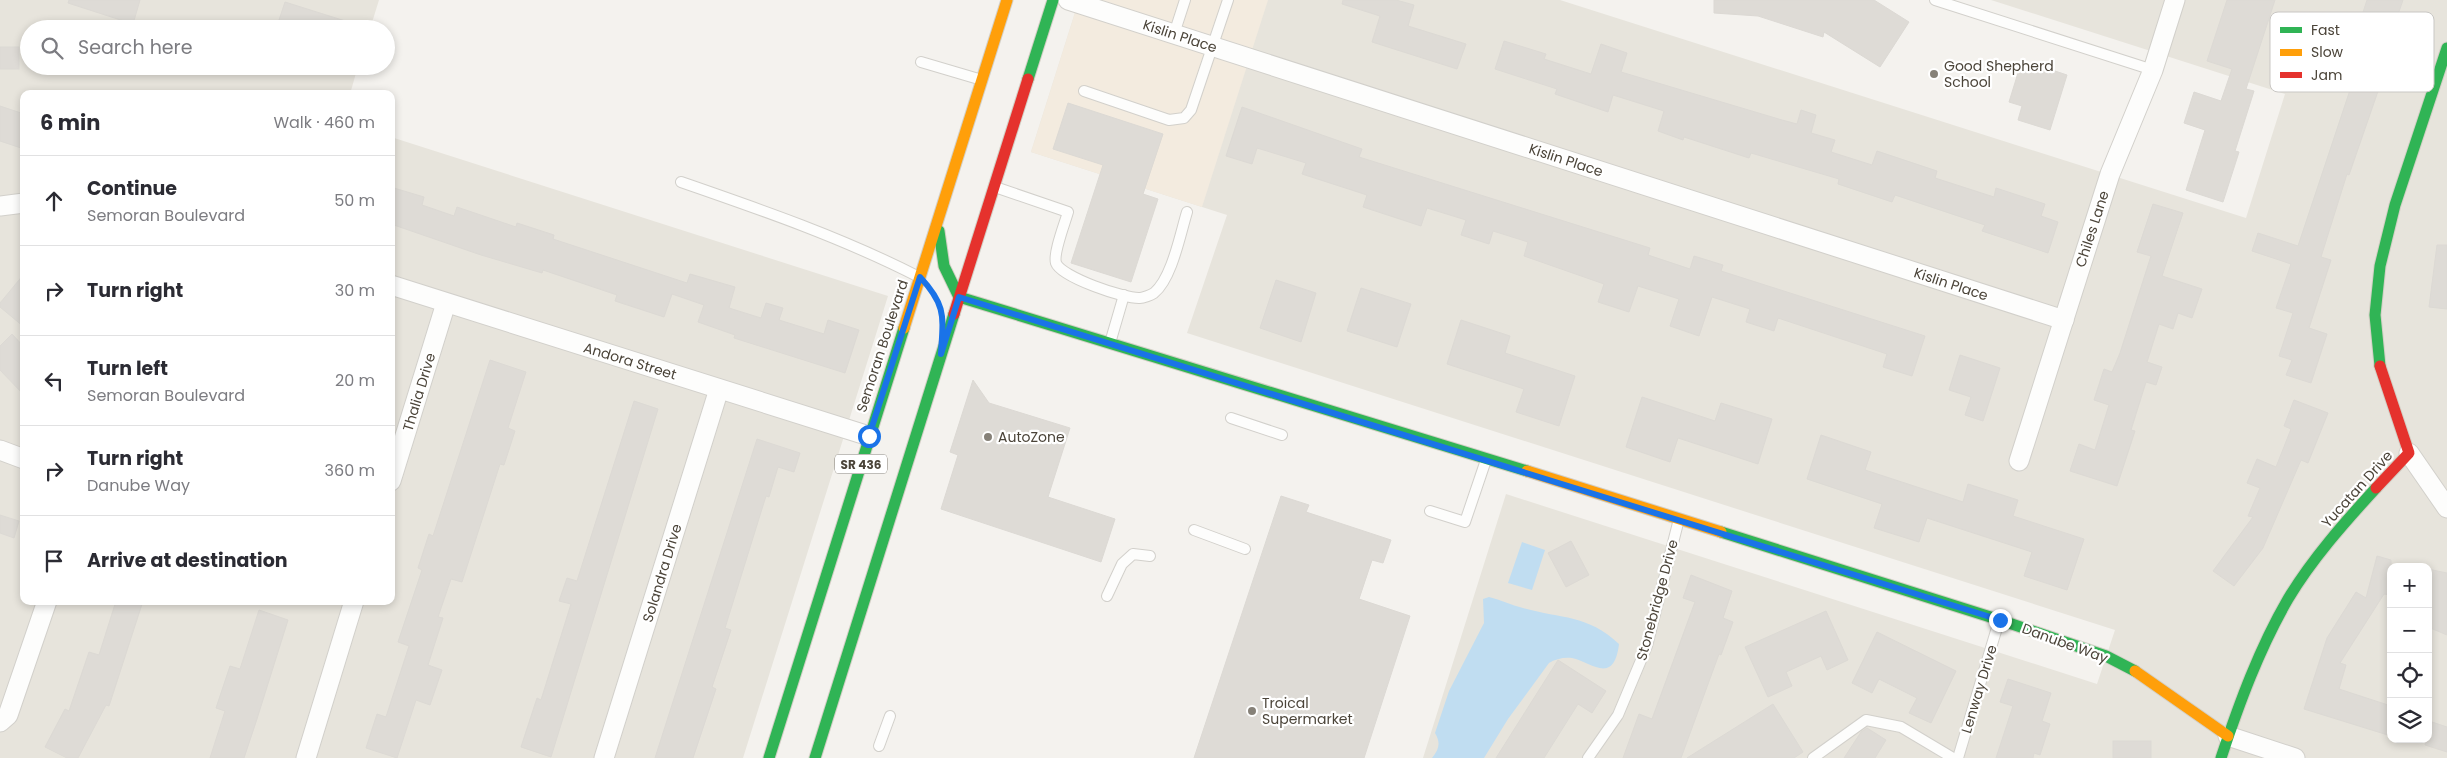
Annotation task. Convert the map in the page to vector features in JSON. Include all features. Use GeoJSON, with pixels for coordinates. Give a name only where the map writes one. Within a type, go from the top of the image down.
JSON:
{"type":"FeatureCollection","features":[{"type":"Feature","properties":{"kind":"street","name":"Semoran Boulevard"},"geometry":{"type":"LineString","coordinates":[[769,758],[1007,0]]}},
{"type":"Feature","properties":{"kind":"street","name":"SR 436"},"geometry":{"type":"LineString","coordinates":[[815,758],[1053,0]]}},
{"type":"Feature","properties":{"kind":"street","name":"Kislin Place"},"geometry":{"type":"LineString","coordinates":[[1068,0],[2064,320]]}},
{"type":"Feature","properties":{"kind":"street","name":"Chiles Lane"},"geometry":{"type":"LineString","coordinates":[[2018,461],[2110,174],[2152,70],[2175,0]]}},
{"type":"Feature","properties":{"kind":"street","name":"Yucatan Drive"},"geometry":{"type":"LineString","coordinates":[[2434,87],[2447,48]]}},
{"type":"Feature","properties":{"kind":"street","name":"Yucatan Drive"},"geometry":{"type":"LineString","coordinates":[[2221,758],[2228,736],[2275,622],[2301,580],[2358,507],[2409,453],[2381,373],[2375,315],[2380,266],[2395,205],[2432,92]]}},
{"type":"Feature","properties":{"kind":"street"},"geometry":{"type":"LineString","coordinates":[[0,206],[20,204]]}},
{"type":"Feature","properties":{"kind":"street"},"geometry":{"type":"LineString","coordinates":[[939,217],[939,253],[948,280],[959,297]]}},
{"type":"Feature","properties":{"kind":"street"},"geometry":{"type":"LineString","coordinates":[[920,277],[930,288]]}},
{"type":"Feature","properties":{"kind":"street","name":"Andora Street"},"geometry":{"type":"LineString","coordinates":[[395,286],[869,436]]}},
{"type":"Feature","properties":{"kind":"street","name":"Danube Way"},"geometry":{"type":"LineString","coordinates":[[959,297],[1679,518],[2000,620],[2106,656],[2138,672],[2228,736],[2295,758]]}},
{"type":"Feature","properties":{"kind":"street","name":"Thalia Drive"},"geometry":{"type":"LineString","coordinates":[[395,468],[446,304]]}},
{"type":"Feature","properties":{"kind":"street"},"geometry":{"type":"LineString","coordinates":[[941,354],[943,313]]}},
{"type":"Feature","properties":{"kind":"street","name":"Solandra Drive"},"geometry":{"type":"LineString","coordinates":[[604,758],[719,389]]}},
{"type":"Feature","properties":{"kind":"street"},"geometry":{"type":"LineString","coordinates":[[0,450],[20,458]]}},
{"type":"Feature","properties":{"kind":"street"},"geometry":{"type":"LineString","coordinates":[[2409,453],[2447,508]]}},
{"type":"Feature","properties":{"kind":"street"},"geometry":{"type":"LineString","coordinates":[[0,722],[8,715],[46,605]]}},
{"type":"Feature","properties":{"kind":"street"},"geometry":{"type":"LineString","coordinates":[[306,758],[353,605]]}},
{"type":"Feature","properties":{"kind":"lane"},"geometry":{"type":"LineString","coordinates":[[1174,34],[1185,0]]}},
{"type":"Feature","properties":{"kind":"lane"},"geometry":{"type":"LineString","coordinates":[[1084,91],[1169,120],[1184,118],[1192,110],[1211,46],[1228,0]]}},
{"type":"Feature","properties":{"kind":"lane"},"geometry":{"type":"LineString","coordinates":[[1935,0],[2152,70]]}},
{"type":"Feature","properties":{"kind":"lane"},"geometry":{"type":"LineString","coordinates":[[921,62],[982,80]]}},
{"type":"Feature","properties":{"kind":"lane"},"geometry":{"type":"LineString","coordinates":[[681,182],[793,221],[920,277]]}},
{"type":"Feature","properties":{"kind":"lane"},"geometry":{"type":"LineString","coordinates":[[994,187],[1068,212],[1055,257],[1057,266],[1067,274],[1096,287],[1140,298],[1153,293],[1166,278],[1187,212]]}},
{"type":"Feature","properties":{"kind":"lane"},"geometry":{"type":"LineString","coordinates":[[1110,343],[1124,295]]}},
{"type":"Feature","properties":{"kind":"lane"},"geometry":{"type":"LineString","coordinates":[[1231,418],[1282,435]]}},
{"type":"Feature","properties":{"kind":"lane"},"geometry":{"type":"LineString","coordinates":[[1430,511],[1465,522],[1486,459]]}},
{"type":"Feature","properties":{"kind":"lane","name":"Stonebridge Drive"},"geometry":{"type":"LineString","coordinates":[[1588,758],[1618,714],[1647,646],[1679,518]]}},
{"type":"Feature","properties":{"kind":"lane"},"geometry":{"type":"LineString","coordinates":[[1194,530],[1245,548]]}},
{"type":"Feature","properties":{"kind":"lane"},"geometry":{"type":"LineString","coordinates":[[1107,596],[1113,580],[1133,554],[1150,556]]}},
{"type":"Feature","properties":{"kind":"lane","name":"Lenway Drive"},"geometry":{"type":"LineString","coordinates":[[1958,758],[2000,620]]}},
{"type":"Feature","properties":{"kind":"lane"},"geometry":{"type":"LineString","coordinates":[[879,746],[890,716]]}},
{"type":"Feature","properties":{"kind":"lane"},"geometry":{"type":"LineString","coordinates":[[1813,758],[1866,720],[1901,727],[1953,758]]}},
{"type":"Feature","properties":{"kind":"shaded area"},"geometry":{"type":"Polygon","coordinates":[[[0,0],[379,0],[373,20],[20,20],[20,75],[355,75],[351,90],[20,90],[20,605],[395,605],[395,138],[888,296],[743,758],[0,758],[0,0]]]}},
{"type":"Feature","properties":{"kind":"shaded area"},"geometry":{"type":"Polygon","coordinates":[[[1079,0],[1560,0],[2246,218],[2285,94],[2279,92],[2434,92],[2434,12],[2270,12],[2270,89],[1991,0],[2447,0],[2447,758],[1423,758],[1506,494],[2097,684],[2115,630],[1187,333],[1227,215],[1031,152],[1079,0]]]}},
{"type":"Feature","properties":{"kind":"shaded area"},"geometry":{"type":"Polygon","coordinates":[[[1079,0],[1268,0],[1202,207],[1031,152],[1079,0]]]}},
{"type":"Feature","properties":{"kind":"water"},"geometry":{"type":"Polygon","coordinates":[[[1522,542],[1545,550],[1532,590],[1508,583],[1522,542]]]}},
{"type":"Feature","properties":{"kind":"water"},"geometry":{"type":"Polygon","coordinates":[[[1489,597],[1523,608],[1585,622],[1596,627],[1619,644],[1616,657],[1607,668],[1594,666],[1572,658],[1557,659],[1549,663],[1508,719],[1484,758],[1432,758],[1438,746],[1435,733],[1449,691],[1484,623],[1483,599],[1489,597]]]}},
{"type":"Feature","properties":{"kind":"building"},"geometry":{"type":"Polygon","coordinates":[[[69,0],[140,0],[134,20],[121,20],[68,3],[69,0]]]}},
{"type":"Feature","properties":{"kind":"building"},"geometry":{"type":"Polygon","coordinates":[[[1343,0],[1396,0],[1414,5],[1408,26],[1466,44],[1457,69],[1372,42],[1380,16],[1342,4],[1343,0]]]}},
{"type":"Feature","properties":{"kind":"building"},"geometry":{"type":"Polygon","coordinates":[[[1714,0],[1874,0],[1909,22],[1880,67],[1824,32],[1823,37],[1758,16],[1714,13],[1714,0]]]}},
{"type":"Feature","properties":{"kind":"building"},"geometry":{"type":"Polygon","coordinates":[[[2227,0],[2275,0],[2246,89],[2254,91],[2235,151],[2239,152],[2223,202],[2186,190],[2205,130],[2184,123],[2194,92],[2221,101],[2232,69],[2207,61],[2227,0]]]}},
{"type":"Feature","properties":{"kind":"building"},"geometry":{"type":"Polygon","coordinates":[[[2367,0],[2403,0],[2399,12],[2363,12],[2367,0]]]}},
{"type":"Feature","properties":{"kind":"building"},"geometry":{"type":"Polygon","coordinates":[[[285,2],[342,20],[279,20],[285,2]]]}},
{"type":"Feature","properties":{"kind":"building"},"geometry":{"type":"Polygon","coordinates":[[[1504,41],[1546,54],[1544,59],[1591,74],[1601,44],[1627,53],[1621,72],[1797,124],[1801,110],[1816,115],[1811,133],[1835,140],[1831,152],[1872,165],[1877,151],[1937,171],[1935,178],[1994,197],[1996,188],[2045,204],[2041,216],[2058,222],[2048,253],[1982,231],[1985,225],[1895,195],[1892,202],[1838,184],[1839,179],[1751,153],[1749,158],[1684,137],[1683,140],[1658,131],[1664,111],[1613,95],[1608,112],[1555,94],[1557,89],[1495,69],[1504,41]]]}},
{"type":"Feature","properties":{"kind":"building"},"geometry":{"type":"Polygon","coordinates":[[[0,47],[19,47],[19,69],[0,69],[0,47]]]}},
{"type":"Feature","properties":{"kind":"building"},"geometry":{"type":"Polygon","coordinates":[[[2022,60],[2067,75],[2050,130],[2018,120],[2022,106],[2009,102],[2022,60]]]}},
{"type":"Feature","properties":{"kind":"building"},"geometry":{"type":"Polygon","coordinates":[[[2349,92],[2378,92],[2349,175],[2347,174],[2321,257],[2331,260],[2309,328],[2327,334],[2311,383],[2286,375],[2292,360],[2279,356],[2293,313],[2276,308],[2291,264],[2252,251],[2258,233],[2298,246],[2349,92]]]}},
{"type":"Feature","properties":{"kind":"building"},"geometry":{"type":"Polygon","coordinates":[[[1068,103],[1163,134],[1143,194],[1158,199],[1131,282],[1071,263],[1103,165],[1053,149],[1068,103]]]}},
{"type":"Feature","properties":{"kind":"building"},"geometry":{"type":"Polygon","coordinates":[[[0,106],[20,113],[20,148],[0,141],[0,106]]]}},
{"type":"Feature","properties":{"kind":"building"},"geometry":{"type":"Polygon","coordinates":[[[1242,107],[1362,149],[1359,157],[1650,248],[1648,255],[1690,269],[1694,256],[1723,265],[1721,271],[1925,336],[1912,376],[1883,367],[1887,354],[1778,318],[1774,331],[1746,322],[1750,309],[1712,297],[1699,336],[1670,326],[1679,299],[1638,286],[1629,312],[1598,302],[1604,284],[1524,256],[1528,242],[1493,231],[1489,244],[1461,235],[1466,220],[1427,208],[1421,226],[1363,207],[1367,195],[1302,174],[1306,163],[1257,148],[1252,164],[1226,156],[1242,107]]]}},
{"type":"Feature","properties":{"kind":"building"},"geometry":{"type":"Polygon","coordinates":[[[395,188],[424,197],[422,205],[454,216],[457,207],[516,227],[517,223],[554,235],[553,239],[687,283],[690,274],[735,287],[729,308],[761,318],[766,303],[783,308],[779,320],[824,334],[828,320],[859,330],[845,373],[734,338],[735,335],[698,322],[704,305],[672,294],[664,317],[615,301],[617,295],[543,270],[542,273],[481,255],[395,225],[395,188]]]}},
{"type":"Feature","properties":{"kind":"building"},"geometry":{"type":"Polygon","coordinates":[[[2153,204],[2183,213],[2162,276],[2202,289],[2192,318],[2178,313],[2173,329],[2159,324],[2147,362],[2162,367],[2156,385],[2146,382],[2131,430],[2135,431],[2117,486],[2070,471],[2079,444],[2095,450],[2109,405],[2094,400],[2104,369],[2112,372],[2120,353],[2151,256],[2137,252],[2153,204]]]}},
{"type":"Feature","properties":{"kind":"building"},"geometry":{"type":"Polygon","coordinates":[[[2437,245],[2447,245],[2447,309],[2429,307],[2437,245]]]}},
{"type":"Feature","properties":{"kind":"building"},"geometry":{"type":"Polygon","coordinates":[[[20,279],[20,324],[0,307],[0,303],[20,279]]]}},
{"type":"Feature","properties":{"kind":"building"},"geometry":{"type":"Polygon","coordinates":[[[1276,280],[1316,293],[1301,342],[1260,328],[1276,280]]]}},
{"type":"Feature","properties":{"kind":"building"},"geometry":{"type":"Polygon","coordinates":[[[1361,288],[1411,304],[1397,347],[1347,331],[1361,288]]]}},
{"type":"Feature","properties":{"kind":"building"},"geometry":{"type":"Polygon","coordinates":[[[1461,320],[1510,336],[1505,353],[1575,376],[1559,426],[1516,412],[1524,389],[1447,364],[1461,320]]]}},
{"type":"Feature","properties":{"kind":"building"},"geometry":{"type":"Polygon","coordinates":[[[12,334],[20,343],[20,391],[0,370],[0,346],[12,334]]]}},
{"type":"Feature","properties":{"kind":"building"},"geometry":{"type":"Polygon","coordinates":[[[1960,355],[2000,368],[1983,421],[1965,415],[1971,397],[1949,390],[1960,355]]]}},
{"type":"Feature","properties":{"kind":"building"},"geometry":{"type":"Polygon","coordinates":[[[490,360],[526,372],[508,428],[515,431],[504,465],[500,464],[462,582],[451,579],[438,617],[443,618],[428,665],[442,670],[430,705],[416,700],[397,758],[366,748],[377,714],[386,717],[409,646],[398,642],[422,570],[418,568],[429,534],[433,536],[490,360]]]}},
{"type":"Feature","properties":{"kind":"building"},"geometry":{"type":"Polygon","coordinates":[[[973,380],[989,403],[1070,428],[1048,497],[1115,519],[1101,562],[941,509],[958,455],[950,452],[973,380]]]}},
{"type":"Feature","properties":{"kind":"building"},"geometry":{"type":"Polygon","coordinates":[[[1642,397],[1715,421],[1721,403],[1772,419],[1758,464],[1678,438],[1670,462],[1626,447],[1642,397]]]}},
{"type":"Feature","properties":{"kind":"building"},"geometry":{"type":"Polygon","coordinates":[[[2294,400],[2328,413],[2308,463],[2301,460],[2263,548],[2234,586],[2213,571],[2253,517],[2248,516],[2260,488],[2247,483],[2257,459],[2276,467],[2291,429],[2284,426],[2294,400]]]}},
{"type":"Feature","properties":{"kind":"building"},"geometry":{"type":"Polygon","coordinates":[[[634,401],[658,409],[551,757],[521,747],[537,698],[541,700],[571,604],[559,601],[567,578],[577,581],[634,401]]]}},
{"type":"Feature","properties":{"kind":"building"},"geometry":{"type":"Polygon","coordinates":[[[1821,435],[1871,452],[1865,470],[1963,502],[1968,484],[2018,500],[2013,516],[2084,539],[2067,590],[2024,576],[2032,552],[1927,518],[1919,542],[1874,528],[1882,504],[1807,479],[1821,435]]]}},
{"type":"Feature","properties":{"kind":"building"},"geometry":{"type":"Polygon","coordinates":[[[757,439],[800,453],[794,472],[778,467],[769,497],[766,496],[725,628],[731,630],[712,687],[716,689],[693,758],[655,758],[757,439]]]}},
{"type":"Feature","properties":{"kind":"building"},"geometry":{"type":"Polygon","coordinates":[[[1281,496],[1309,505],[1306,512],[1391,540],[1383,563],[1372,560],[1359,599],[1410,616],[1364,758],[1194,758],[1281,496]]]}},
{"type":"Feature","properties":{"kind":"building"},"geometry":{"type":"Polygon","coordinates":[[[0,515],[19,521],[14,538],[0,533],[0,515]]]}},
{"type":"Feature","properties":{"kind":"building"},"geometry":{"type":"Polygon","coordinates":[[[1571,541],[1589,575],[1566,587],[1548,553],[1571,541]]]}},
{"type":"Feature","properties":{"kind":"building"},"geometry":{"type":"Polygon","coordinates":[[[2377,556],[2391,560],[2391,563],[2387,563],[2387,594],[2384,594],[2340,663],[2346,665],[2339,689],[2387,705],[2387,735],[2304,709],[2327,638],[2356,592],[2366,598],[2377,556]]]}},
{"type":"Feature","properties":{"kind":"building"},"geometry":{"type":"Polygon","coordinates":[[[2432,570],[2447,573],[2447,635],[2432,629],[2432,570]]]}},
{"type":"Feature","properties":{"kind":"building"},"geometry":{"type":"Polygon","coordinates":[[[1691,575],[1732,591],[1723,618],[1733,622],[1721,655],[1719,654],[1681,758],[1623,758],[1639,714],[1652,719],[1695,602],[1683,598],[1691,575]]]}},
{"type":"Feature","properties":{"kind":"building"},"geometry":{"type":"Polygon","coordinates":[[[115,605],[142,605],[109,706],[106,705],[78,758],[67,758],[45,747],[65,709],[69,711],[89,652],[99,655],[115,605]]]}},
{"type":"Feature","properties":{"kind":"building"},"geometry":{"type":"Polygon","coordinates":[[[259,610],[288,620],[256,722],[244,758],[210,758],[225,711],[216,708],[230,666],[240,669],[259,610]]]}},
{"type":"Feature","properties":{"kind":"building"},"geometry":{"type":"Polygon","coordinates":[[[1826,611],[1848,660],[1827,670],[1821,656],[1786,672],[1792,686],[1768,697],[1745,647],[1826,611]]]}},
{"type":"Feature","properties":{"kind":"building"},"geometry":{"type":"Polygon","coordinates":[[[1877,632],[1956,671],[1931,723],[1909,713],[1917,698],[1879,679],[1872,693],[1852,683],[1877,632]]]}},
{"type":"Feature","properties":{"kind":"building"},"geometry":{"type":"Polygon","coordinates":[[[1558,660],[1606,691],[1592,713],[1578,704],[1544,758],[1496,758],[1558,660]]]}},
{"type":"Feature","properties":{"kind":"building"},"geometry":{"type":"Polygon","coordinates":[[[2008,679],[2051,693],[2042,721],[2050,724],[2040,755],[2034,753],[2033,758],[1996,758],[2013,706],[2000,702],[2008,679]]]}},
{"type":"Feature","properties":{"kind":"building"},"geometry":{"type":"Polygon","coordinates":[[[1773,704],[1803,752],[1794,758],[1687,758],[1773,704]]]}},
{"type":"Feature","properties":{"kind":"building"},"geometry":{"type":"Polygon","coordinates":[[[2432,722],[2447,727],[2447,752],[2425,745],[2426,743],[2432,743],[2432,722]]]}},
{"type":"Feature","properties":{"kind":"building"},"geometry":{"type":"Polygon","coordinates":[[[1867,728],[1886,740],[1875,758],[1844,758],[1861,732],[1867,728]]]}},
{"type":"Feature","properties":{"kind":"building"},"geometry":{"type":"Polygon","coordinates":[[[2113,741],[2151,741],[2151,758],[2113,758],[2113,741]]]}},
{"type":"Feature","properties":{"kind":"traffic: fast"},"geometry":{"type":"LineString","coordinates":[[1028,79],[1053,0]]}},
{"type":"Feature","properties":{"kind":"traffic: fast"},"geometry":{"type":"LineString","coordinates":[[2434,87],[2447,48]]}},
{"type":"Feature","properties":{"kind":"traffic: fast"},"geometry":{"type":"LineString","coordinates":[[2380,366],[2375,315],[2380,266],[2395,205],[2432,92]]}},
{"type":"Feature","properties":{"kind":"traffic: fast"},"geometry":{"type":"LineString","coordinates":[[939,231],[944,266],[959,297]]}},
{"type":"Feature","properties":{"kind":"traffic: fast"},"geometry":{"type":"LineString","coordinates":[[959,297],[1527,471]]}},
{"type":"Feature","properties":{"kind":"traffic: fast"},"geometry":{"type":"LineString","coordinates":[[815,758],[954,314]]}},
{"type":"Feature","properties":{"kind":"traffic: fast"},"geometry":{"type":"LineString","coordinates":[[769,758],[904,328]]}},
{"type":"Feature","properties":{"kind":"traffic: fast"},"geometry":{"type":"LineString","coordinates":[[2221,758],[2250,677],[2288,599],[2297,584],[2340,528],[2376,488]]}},
{"type":"Feature","properties":{"kind":"traffic: fast"},"geometry":{"type":"LineString","coordinates":[[1721,532],[2000,620],[2106,656],[2135,671]]}},
{"type":"Feature","properties":{"kind":"traffic: slow"},"geometry":{"type":"LineString","coordinates":[[904,328],[1007,0]]}},
{"type":"Feature","properties":{"kind":"traffic: slow"},"geometry":{"type":"LineString","coordinates":[[1527,471],[1721,532]]}},
{"type":"Feature","properties":{"kind":"traffic: slow"},"geometry":{"type":"LineString","coordinates":[[2135,671],[2228,736]]}},
{"type":"Feature","properties":{"kind":"traffic: jam"},"geometry":{"type":"LineString","coordinates":[[954,314],[1028,79]]}},
{"type":"Feature","properties":{"kind":"traffic: jam"},"geometry":{"type":"LineString","coordinates":[[2376,488],[2409,453],[2380,366]]}},
{"type":"Feature","properties":{"kind":"place","name":"Good Shepherd School"},"geometry":{"type":"Point","coordinates":[1934,74]}},
{"type":"Feature","properties":{"kind":"place","name":"AutoZone"},"geometry":{"type":"Point","coordinates":[988,437]}},
{"type":"Feature","properties":{"kind":"place","name":"Troical Supermarket"},"geometry":{"type":"Point","coordinates":[1252,711]}},
{"type":"Feature","properties":{"kind":"route"},"geometry":{"type":"LineString","coordinates":[[869,436],[920,277],[936,294],[943,313],[941,354],[959,297],[1679,518],[2000,620]]}}]}
